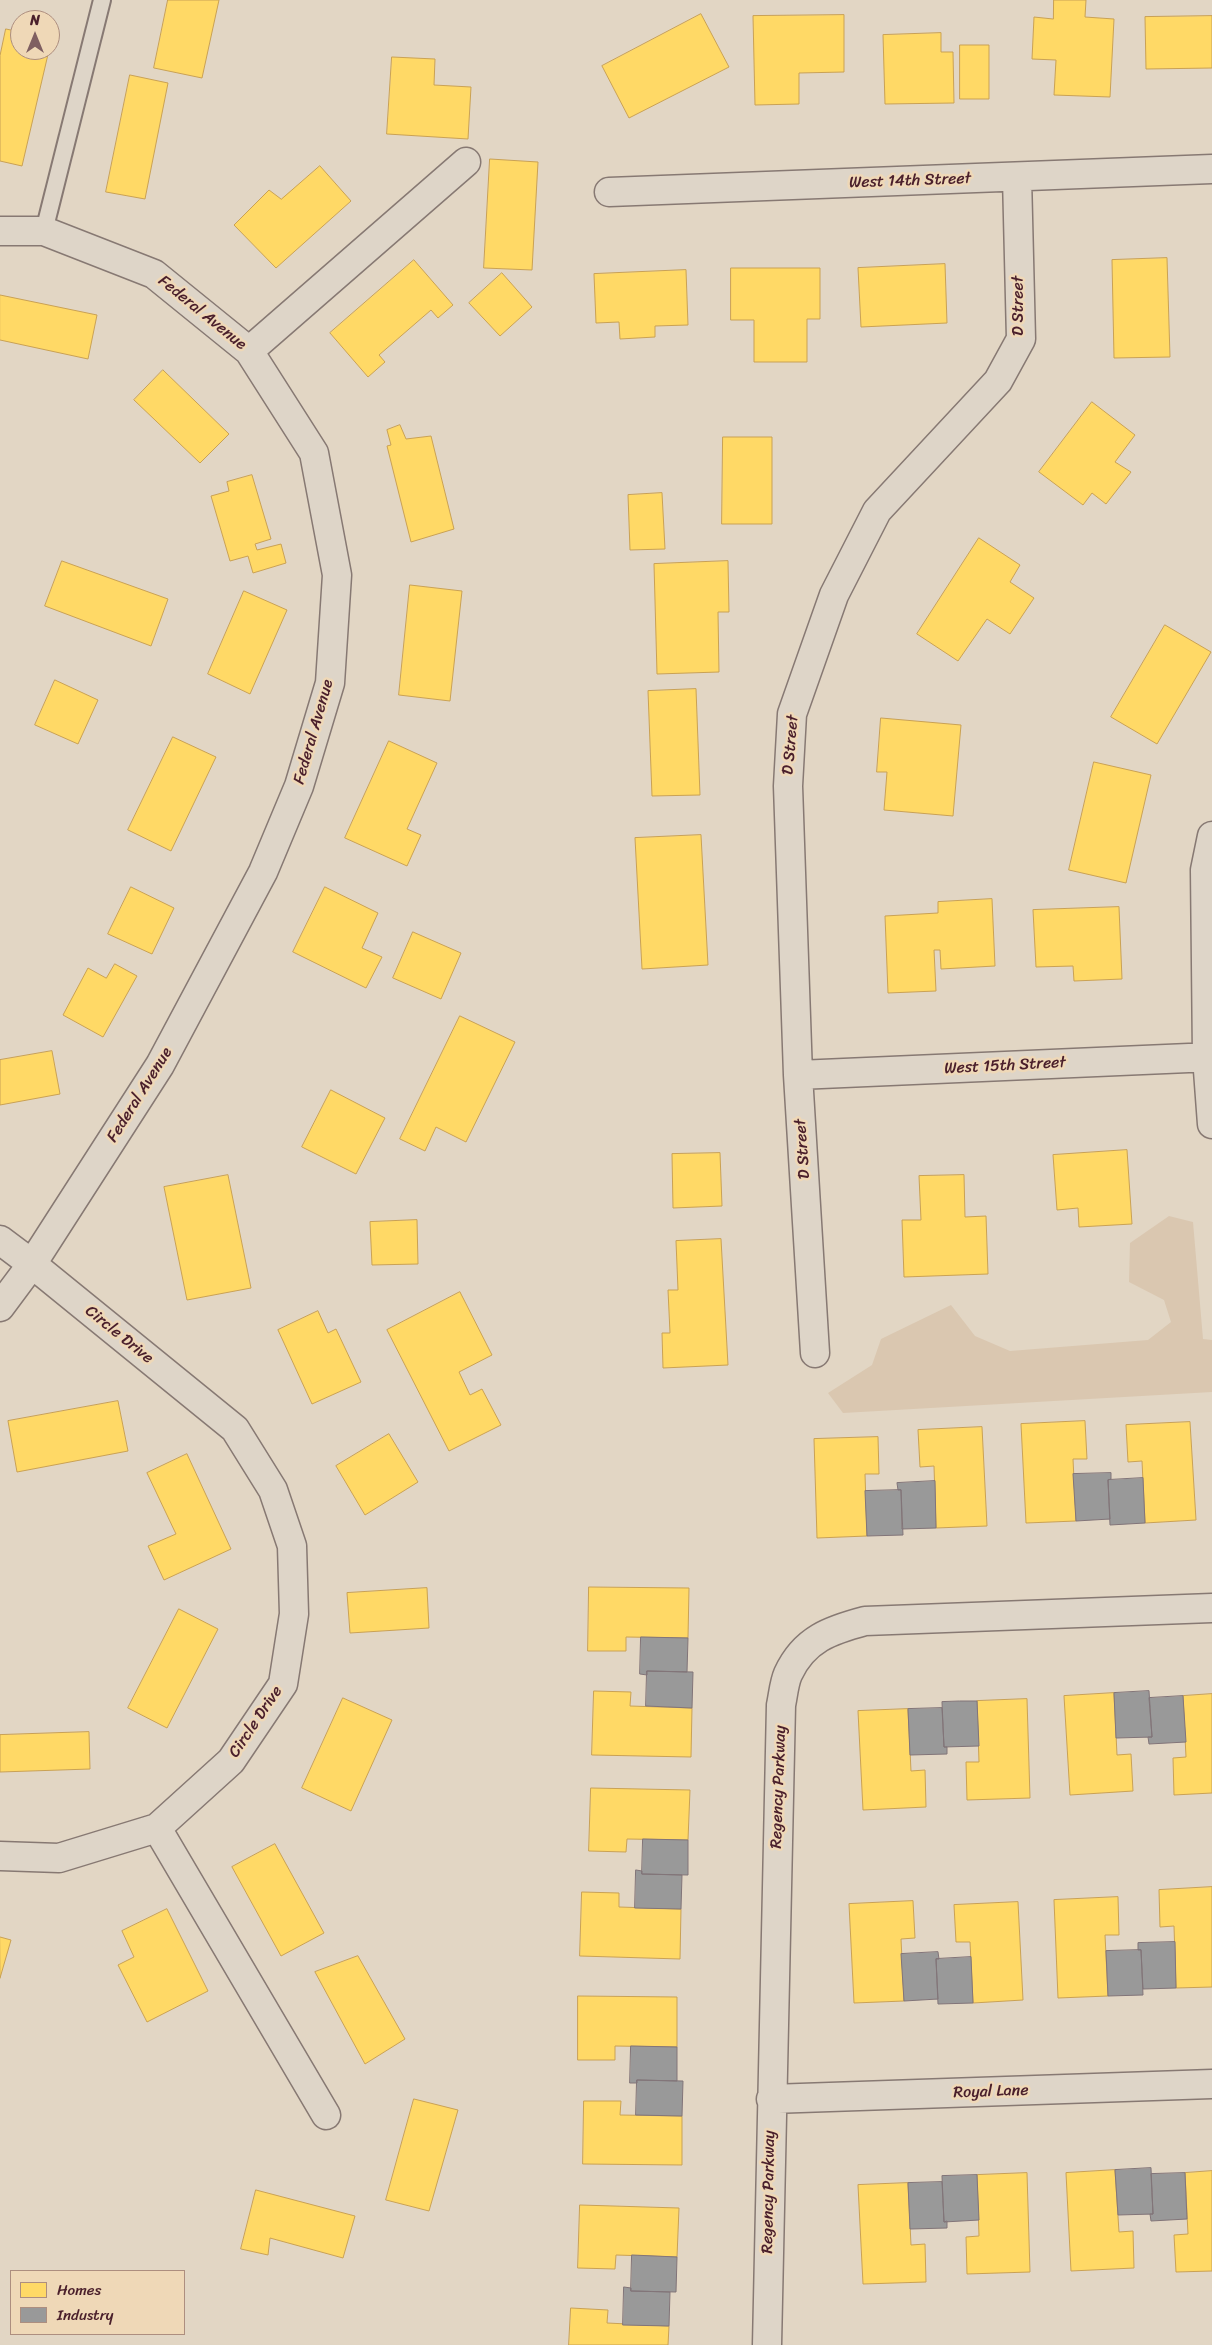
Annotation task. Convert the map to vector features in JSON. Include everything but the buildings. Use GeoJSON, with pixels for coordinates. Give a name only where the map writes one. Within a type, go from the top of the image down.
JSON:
{"type":"FeatureCollection","features":[{"type":"Feature","properties":{"kind":"street"},"geometry":{"type":"LineString","coordinates":[[249,351],[466,162]]}},
{"type":"Feature","properties":{"kind":"street","name":"West 14th Street"},"geometry":{"type":"LineString","coordinates":[[609,192],[1212,169]]}},
{"type":"Feature","properties":{"kind":"street","name":"D Street"},"geometry":{"type":"LineString","coordinates":[[815,1353],[798,1075],[788,786],[792,714],[834,595],[877,510],[998,381],[1021,339],[1017,177]]}},
{"type":"Feature","properties":{"kind":"street","name":"Federal Avenue"},"geometry":{"type":"LineString","coordinates":[[0,231],[44,231],[154,274],[249,351],[314,453],[337,575],[330,683],[299,786],[263,872],[160,1065],[32,1264],[0,1307]]}},
{"type":"Feature","properties":{"kind":"street"},"geometry":{"type":"LineString","coordinates":[[1212,836],[1205,870],[1212,1124]]}},
{"type":"Feature","properties":{"kind":"street","name":"West 15th Street"},"geometry":{"type":"LineString","coordinates":[[798,1075],[1210,1057]]}},
{"type":"Feature","properties":{"kind":"street","name":"Circle Drive"},"geometry":{"type":"LineString","coordinates":[[0,1240],[235,1429],[274,1490],[292,1546],[294,1614],[284,1684],[230,1761],[157,1828],[59,1858],[0,1856]]}},
{"type":"Feature","properties":{"kind":"street","name":"Regency Parkway"},"geometry":{"type":"LineString","coordinates":[[767,2345],[770,2098],[781,1705],[788,1675],[806,1648],[829,1631],[866,1621],[1212,1608]]}},
{"type":"Feature","properties":{"kind":"street"},"geometry":{"type":"LineString","coordinates":[[157,1828],[326,2115]]}},
{"type":"Feature","properties":{"kind":"street","name":"Royal Lane"},"geometry":{"type":"LineString","coordinates":[[770,2098],[1212,2084]]}},
{"type":"Feature","properties":{"kind":"lane"},"geometry":{"type":"LineString","coordinates":[[44,231],[102,0]]}},
{"type":"Feature","properties":{"kind":"shaded area"},"geometry":{"type":"Polygon","coordinates":[[[1169,1216],[1193,1222],[1203,1339],[1212,1340],[1212,1392],[843,1413],[828,1393],[872,1365],[881,1339],[951,1305],[975,1336],[1010,1351],[1148,1340],[1171,1322],[1164,1300],[1129,1282],[1130,1243],[1169,1216]]]}}]}
